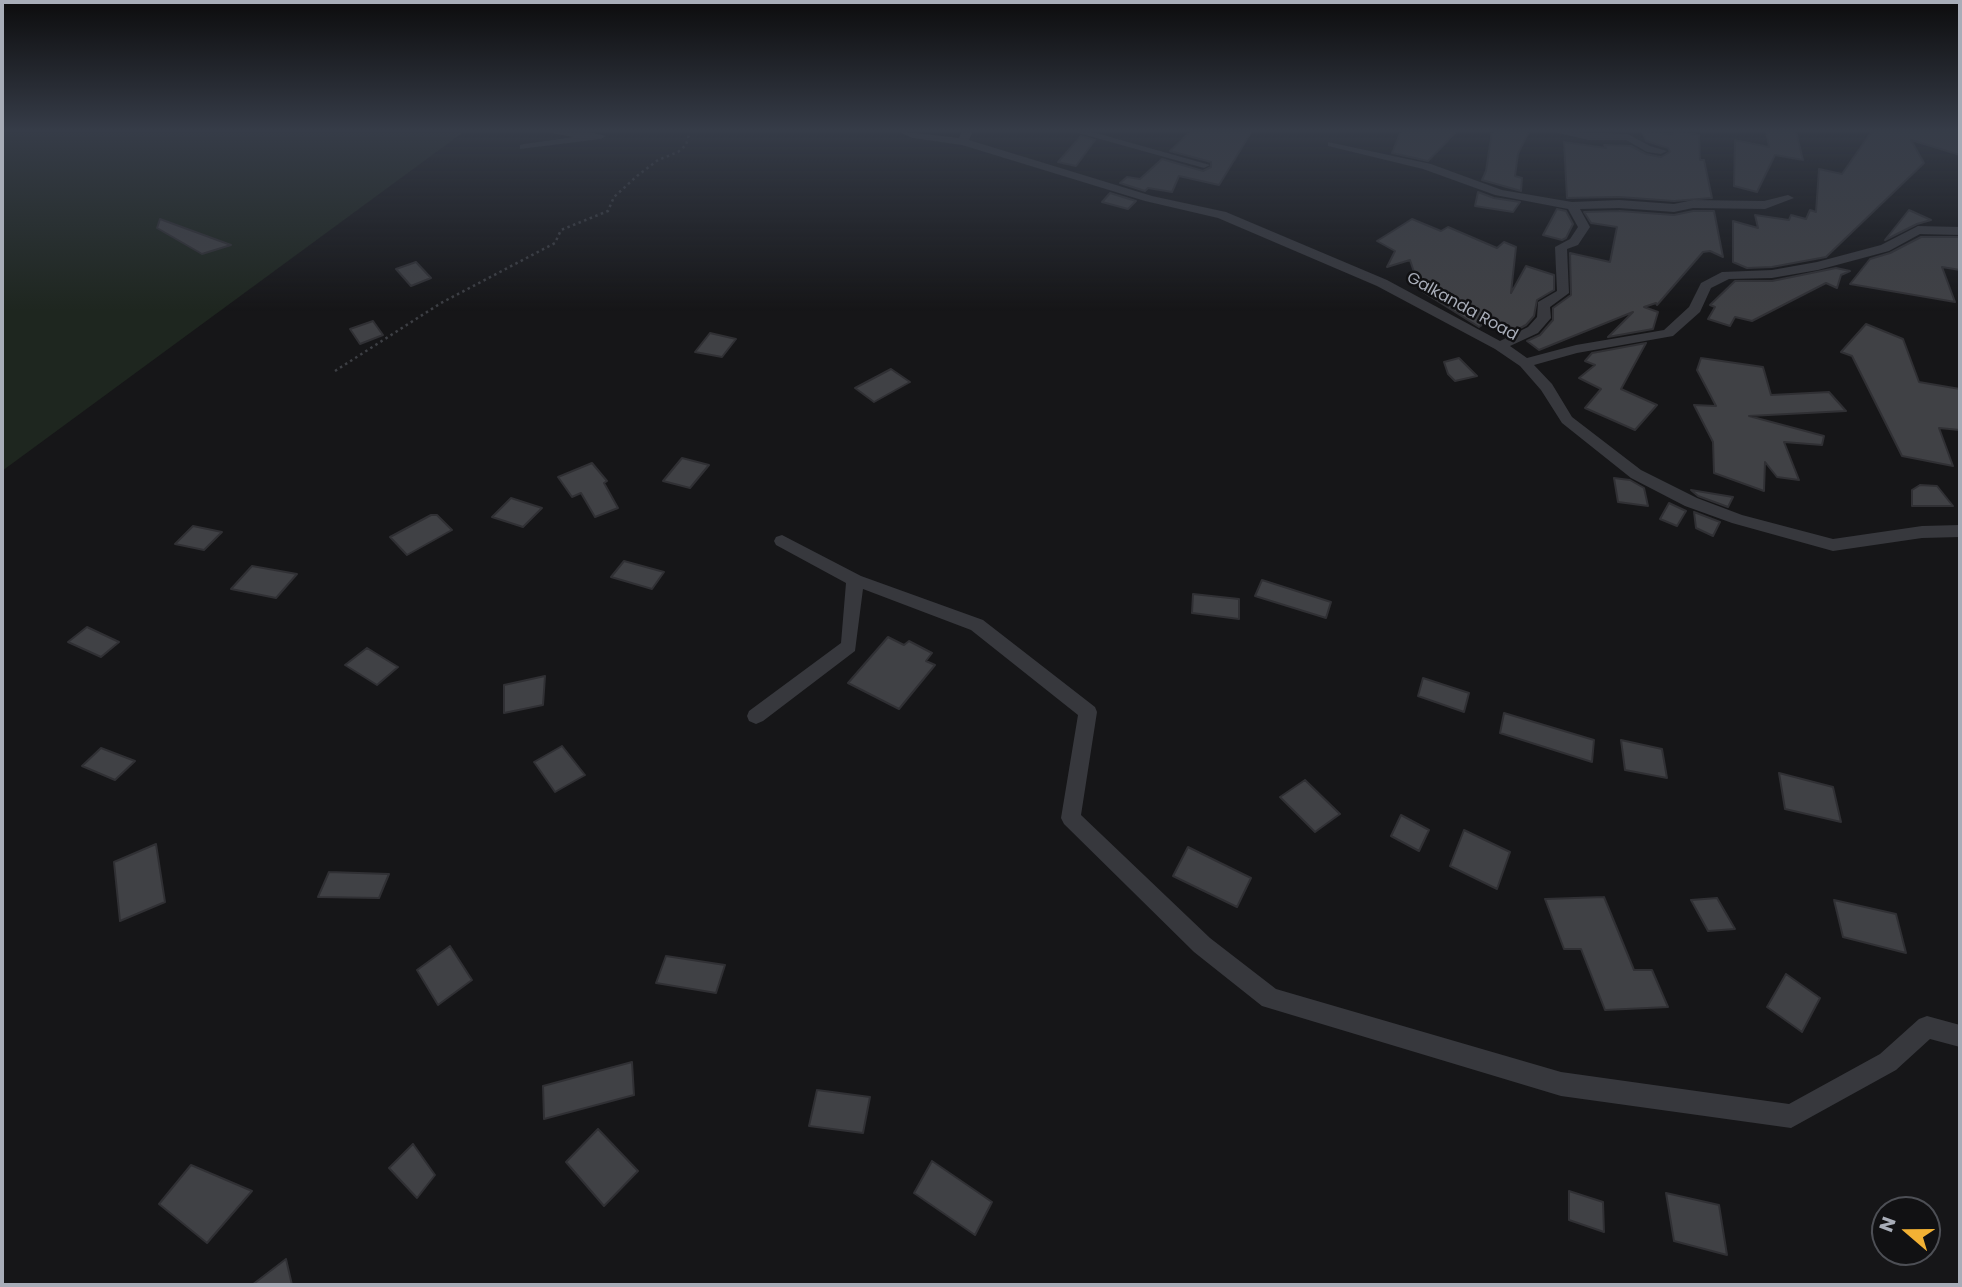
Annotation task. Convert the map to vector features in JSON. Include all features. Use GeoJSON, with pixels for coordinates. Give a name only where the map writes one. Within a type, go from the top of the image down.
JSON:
{"type":"FeatureCollection","features":[{"type":"Feature","properties":{"kind":"street","name":"Galkanda Road"},"geometry":{"type":"LineString","coordinates":[[1125,191],[1222,215],[1314,252],[1382,283],[1500,346],[1525,363],[1547,387],[1567,420],[1636,474],[1691,502],[1738,519],[1833,545],[1922,532],[1960,531]]}},
{"type":"Feature","properties":{"kind":"street"},"geometry":{"type":"LineString","coordinates":[[1494,191],[1572,206],[1619,204],[1674,208],[1693,204],[1765,205],[1788,198]]}},
{"type":"Feature","properties":{"kind":"street"},"geometry":{"type":"LineString","coordinates":[[1500,346],[1533,330],[1544,318],[1543,305],[1563,293],[1561,247],[1574,242],[1584,227],[1572,206]]}},
{"type":"Feature","properties":{"kind":"street"},"geometry":{"type":"LineString","coordinates":[[1525,363],[1576,348],[1668,333],[1695,309],[1706,286],[1726,275],[1772,274],[1818,267],[1885,248],[1918,230],[1960,231]]}},
{"type":"Feature","properties":{"kind":"street"},"geometry":{"type":"LineString","coordinates":[[782,541],[855,580],[977,625],[1088,712],[1071,818],[1202,946],[1270,998],[1562,1084],[1791,1116],[1888,1062],[1927,1027],[1960,1036]]}},
{"type":"Feature","properties":{"kind":"street"},"geometry":{"type":"LineString","coordinates":[[756,716],[849,646],[855,580]]}},
{"type":"Feature","properties":{"kind":"path"},"geometry":{"type":"LineString","coordinates":[[335,371],[441,303],[555,243],[561,230],[608,211],[614,197],[621,191]]}},
{"type":"Feature","properties":{"kind":"shaded area"},"geometry":{"type":"Polygon","coordinates":[[[2,191],[383,191],[2,471],[2,191]]]}},
{"type":"Feature","properties":{"kind":"building"},"geometry":{"type":"Polygon","coordinates":[[[1567,191],[1711,191],[1712,198],[1674,201],[1619,197],[1567,198],[1567,191]]]}},
{"type":"Feature","properties":{"kind":"building"},"geometry":{"type":"Polygon","coordinates":[[[1817,191],[1895,191],[1826,257],[1772,267],[1747,268],[1733,262],[1733,221],[1758,228],[1755,215],[1789,220],[1791,215],[1806,219],[1810,210],[1816,212],[1817,191]]]}},
{"type":"Feature","properties":{"kind":"building"},"geometry":{"type":"Polygon","coordinates":[[[1478,192],[1494,198],[1520,202],[1513,212],[1475,206],[1478,192]]]}},
{"type":"Feature","properties":{"kind":"building"},"geometry":{"type":"Polygon","coordinates":[[[1110,193],[1136,201],[1128,209],[1102,202],[1110,193]]]}},
{"type":"Feature","properties":{"kind":"building"},"geometry":{"type":"Polygon","coordinates":[[[1557,209],[1566,211],[1573,224],[1566,238],[1562,240],[1543,235],[1557,209]]]}},
{"type":"Feature","properties":{"kind":"building"},"geometry":{"type":"Polygon","coordinates":[[[1909,210],[1931,220],[1885,240],[1909,210]]]}},
{"type":"Feature","properties":{"kind":"building"},"geometry":{"type":"Polygon","coordinates":[[[1619,211],[1674,215],[1714,211],[1723,257],[1710,251],[1703,252],[1657,305],[1656,303],[1644,307],[1658,312],[1653,329],[1608,337],[1633,312],[1539,350],[1527,341],[1540,335],[1553,320],[1553,308],[1571,295],[1570,253],[1610,262],[1617,227],[1591,223],[1584,212],[1619,211]]]}},
{"type":"Feature","properties":{"kind":"building"},"geometry":{"type":"Polygon","coordinates":[[[160,219],[231,245],[202,254],[157,228],[160,219]]]}},
{"type":"Feature","properties":{"kind":"building"},"geometry":{"type":"Polygon","coordinates":[[[1412,219],[1441,231],[1448,227],[1497,248],[1504,242],[1516,247],[1511,293],[1526,266],[1554,275],[1554,290],[1537,300],[1534,316],[1526,325],[1511,333],[1490,320],[1479,327],[1420,290],[1410,260],[1387,267],[1395,251],[1377,241],[1412,219]]]}},
{"type":"Feature","properties":{"kind":"building"},"geometry":{"type":"Polygon","coordinates":[[[1921,237],[1960,237],[1960,270],[1942,267],[1955,302],[1850,284],[1870,259],[1890,253],[1921,237]]]}},
{"type":"Feature","properties":{"kind":"building"},"geometry":{"type":"Polygon","coordinates":[[[416,262],[431,278],[411,286],[396,269],[416,262]]]}},
{"type":"Feature","properties":{"kind":"building"},"geometry":{"type":"Polygon","coordinates":[[[1836,268],[1850,271],[1841,275],[1837,288],[1826,283],[1752,321],[1735,317],[1730,326],[1708,319],[1715,307],[1710,305],[1735,281],[1772,281],[1836,268]]]}},
{"type":"Feature","properties":{"kind":"building"},"geometry":{"type":"Polygon","coordinates":[[[373,321],[383,335],[360,344],[350,329],[373,321]]]}},
{"type":"Feature","properties":{"kind":"building"},"geometry":{"type":"Polygon","coordinates":[[[1866,324],[1903,339],[1919,382],[1960,389],[1960,430],[1939,428],[1953,466],[1902,456],[1852,356],[1841,352],[1866,324]]]}},
{"type":"Feature","properties":{"kind":"building"},"geometry":{"type":"Polygon","coordinates":[[[710,333],[736,339],[722,357],[695,352],[710,333]]]}},
{"type":"Feature","properties":{"kind":"building"},"geometry":{"type":"Polygon","coordinates":[[[1646,343],[1621,389],[1657,405],[1635,430],[1585,408],[1601,389],[1579,378],[1595,365],[1585,361],[1592,353],[1646,343]]]}},
{"type":"Feature","properties":{"kind":"building"},"geometry":{"type":"Polygon","coordinates":[[[1459,358],[1477,376],[1455,381],[1448,374],[1444,362],[1459,358]]]}},
{"type":"Feature","properties":{"kind":"building"},"geometry":{"type":"Polygon","coordinates":[[[1701,358],[1763,367],[1771,395],[1829,392],[1846,411],[1749,416],[1824,436],[1822,445],[1784,442],[1799,480],[1777,477],[1765,462],[1764,491],[1714,473],[1713,442],[1694,405],[1716,406],[1697,370],[1701,358]]]}},
{"type":"Feature","properties":{"kind":"building"},"geometry":{"type":"Polygon","coordinates":[[[891,369],[910,382],[874,402],[855,388],[891,369]]]}},
{"type":"Feature","properties":{"kind":"building"},"geometry":{"type":"Polygon","coordinates":[[[682,458],[709,465],[690,488],[663,481],[682,458]]]}},
{"type":"Feature","properties":{"kind":"building"},"geometry":{"type":"Polygon","coordinates":[[[592,463],[607,481],[604,483],[618,508],[595,517],[581,493],[572,497],[558,477],[592,463]]]}},
{"type":"Feature","properties":{"kind":"building"},"geometry":{"type":"Polygon","coordinates":[[[1614,478],[1630,480],[1644,488],[1648,506],[1618,502],[1614,478]]]}},
{"type":"Feature","properties":{"kind":"building"},"geometry":{"type":"Polygon","coordinates":[[[1920,485],[1937,486],[1953,506],[1912,506],[1912,490],[1920,485]]]}},
{"type":"Feature","properties":{"kind":"building"},"geometry":{"type":"Polygon","coordinates":[[[1691,490],[1733,497],[1728,507],[1698,496],[1691,490]]]}},
{"type":"Feature","properties":{"kind":"building"},"geometry":{"type":"Polygon","coordinates":[[[511,498],[542,508],[523,527],[492,517],[511,498]]]}},
{"type":"Feature","properties":{"kind":"building"},"geometry":{"type":"Polygon","coordinates":[[[1669,503],[1686,511],[1677,526],[1660,519],[1669,503]]]}},
{"type":"Feature","properties":{"kind":"building"},"geometry":{"type":"Polygon","coordinates":[[[1694,512],[1720,522],[1713,536],[1696,528],[1694,512]]]}},
{"type":"Feature","properties":{"kind":"building"},"geometry":{"type":"Polygon","coordinates":[[[431,515],[437,515],[452,530],[407,555],[390,537],[431,515]]]}},
{"type":"Feature","properties":{"kind":"building"},"geometry":{"type":"Polygon","coordinates":[[[193,526],[222,532],[204,550],[175,544],[193,526]]]}},
{"type":"Feature","properties":{"kind":"building"},"geometry":{"type":"Polygon","coordinates":[[[624,561],[664,572],[652,589],[611,577],[624,561]]]}},
{"type":"Feature","properties":{"kind":"building"},"geometry":{"type":"Polygon","coordinates":[[[252,566],[297,574],[276,598],[231,589],[252,566]]]}},
{"type":"Feature","properties":{"kind":"building"},"geometry":{"type":"Polygon","coordinates":[[[1262,580],[1331,602],[1326,618],[1255,596],[1262,580]]]}},
{"type":"Feature","properties":{"kind":"building"},"geometry":{"type":"Polygon","coordinates":[[[1193,594],[1239,599],[1239,619],[1192,613],[1193,594]]]}},
{"type":"Feature","properties":{"kind":"building"},"geometry":{"type":"Polygon","coordinates":[[[87,627],[119,642],[101,657],[68,642],[87,627]]]}},
{"type":"Feature","properties":{"kind":"building"},"geometry":{"type":"Polygon","coordinates":[[[888,637],[904,645],[909,641],[932,653],[926,661],[935,665],[899,709],[848,683],[888,637]]]}},
{"type":"Feature","properties":{"kind":"building"},"geometry":{"type":"Polygon","coordinates":[[[367,648],[398,667],[377,685],[345,665],[367,648]]]}},
{"type":"Feature","properties":{"kind":"building"},"geometry":{"type":"Polygon","coordinates":[[[545,676],[543,705],[504,713],[504,685],[545,676]]]}},
{"type":"Feature","properties":{"kind":"building"},"geometry":{"type":"Polygon","coordinates":[[[1423,678],[1469,693],[1464,712],[1418,696],[1423,678]]]}},
{"type":"Feature","properties":{"kind":"building"},"geometry":{"type":"Polygon","coordinates":[[[1504,713],[1594,740],[1592,762],[1500,733],[1504,713]]]}},
{"type":"Feature","properties":{"kind":"building"},"geometry":{"type":"Polygon","coordinates":[[[1621,740],[1662,749],[1667,778],[1625,770],[1621,740]]]}},
{"type":"Feature","properties":{"kind":"building"},"geometry":{"type":"Polygon","coordinates":[[[562,746],[585,775],[555,792],[534,762],[562,746]]]}},
{"type":"Feature","properties":{"kind":"building"},"geometry":{"type":"Polygon","coordinates":[[[101,748],[135,761],[115,780],[82,766],[101,748]]]}},
{"type":"Feature","properties":{"kind":"building"},"geometry":{"type":"Polygon","coordinates":[[[1779,773],[1833,787],[1841,822],[1785,809],[1779,773]]]}},
{"type":"Feature","properties":{"kind":"building"},"geometry":{"type":"Polygon","coordinates":[[[1305,780],[1340,814],[1315,832],[1280,797],[1305,780]]]}},
{"type":"Feature","properties":{"kind":"building"},"geometry":{"type":"Polygon","coordinates":[[[1401,815],[1429,830],[1419,851],[1391,836],[1401,815]]]}},
{"type":"Feature","properties":{"kind":"building"},"geometry":{"type":"Polygon","coordinates":[[[1464,830],[1510,852],[1497,889],[1450,866],[1464,830]]]}},
{"type":"Feature","properties":{"kind":"building"},"geometry":{"type":"Polygon","coordinates":[[[156,844],[165,902],[120,921],[114,862],[156,844]]]}},
{"type":"Feature","properties":{"kind":"building"},"geometry":{"type":"Polygon","coordinates":[[[1188,847],[1251,878],[1237,907],[1173,876],[1188,847]]]}},
{"type":"Feature","properties":{"kind":"building"},"geometry":{"type":"Polygon","coordinates":[[[329,872],[389,874],[379,898],[318,897],[329,872]]]}},
{"type":"Feature","properties":{"kind":"building"},"geometry":{"type":"Polygon","coordinates":[[[1604,897],[1634,970],[1652,970],[1668,1007],[1605,1010],[1581,949],[1564,949],[1545,899],[1604,897]]]}},
{"type":"Feature","properties":{"kind":"building"},"geometry":{"type":"Polygon","coordinates":[[[1717,898],[1735,929],[1708,931],[1691,900],[1717,898]]]}},
{"type":"Feature","properties":{"kind":"building"},"geometry":{"type":"Polygon","coordinates":[[[1834,900],[1896,914],[1906,953],[1843,937],[1834,900]]]}},
{"type":"Feature","properties":{"kind":"building"},"geometry":{"type":"Polygon","coordinates":[[[450,946],[472,980],[438,1005],[417,970],[450,946]]]}},
{"type":"Feature","properties":{"kind":"building"},"geometry":{"type":"Polygon","coordinates":[[[666,956],[725,965],[716,993],[656,983],[666,956]]]}},
{"type":"Feature","properties":{"kind":"building"},"geometry":{"type":"Polygon","coordinates":[[[1786,974],[1820,998],[1802,1032],[1767,1007],[1786,974]]]}},
{"type":"Feature","properties":{"kind":"building"},"geometry":{"type":"Polygon","coordinates":[[[632,1062],[634,1095],[544,1119],[543,1086],[632,1062]]]}},
{"type":"Feature","properties":{"kind":"building"},"geometry":{"type":"Polygon","coordinates":[[[817,1090],[870,1097],[863,1133],[809,1126],[817,1090]]]}},
{"type":"Feature","properties":{"kind":"building"},"geometry":{"type":"Polygon","coordinates":[[[598,1129],[638,1171],[604,1206],[566,1162],[598,1129]]]}},
{"type":"Feature","properties":{"kind":"building"},"geometry":{"type":"Polygon","coordinates":[[[413,1144],[435,1175],[417,1198],[389,1168],[413,1144]]]}},
{"type":"Feature","properties":{"kind":"building"},"geometry":{"type":"Polygon","coordinates":[[[932,1161],[992,1202],[975,1235],[914,1193],[932,1161]]]}},
{"type":"Feature","properties":{"kind":"building"},"geometry":{"type":"Polygon","coordinates":[[[191,1165],[252,1191],[207,1243],[159,1204],[191,1165]]]}},
{"type":"Feature","properties":{"kind":"building"},"geometry":{"type":"Polygon","coordinates":[[[1569,1191],[1603,1202],[1604,1232],[1569,1220],[1569,1191]]]}},
{"type":"Feature","properties":{"kind":"building"},"geometry":{"type":"Polygon","coordinates":[[[1666,1193],[1719,1205],[1727,1255],[1674,1241],[1666,1193]]]}},
{"type":"Feature","properties":{"kind":"building"},"geometry":{"type":"Polygon","coordinates":[[[286,1259],[292,1285],[252,1285],[286,1259]]]}}]}
